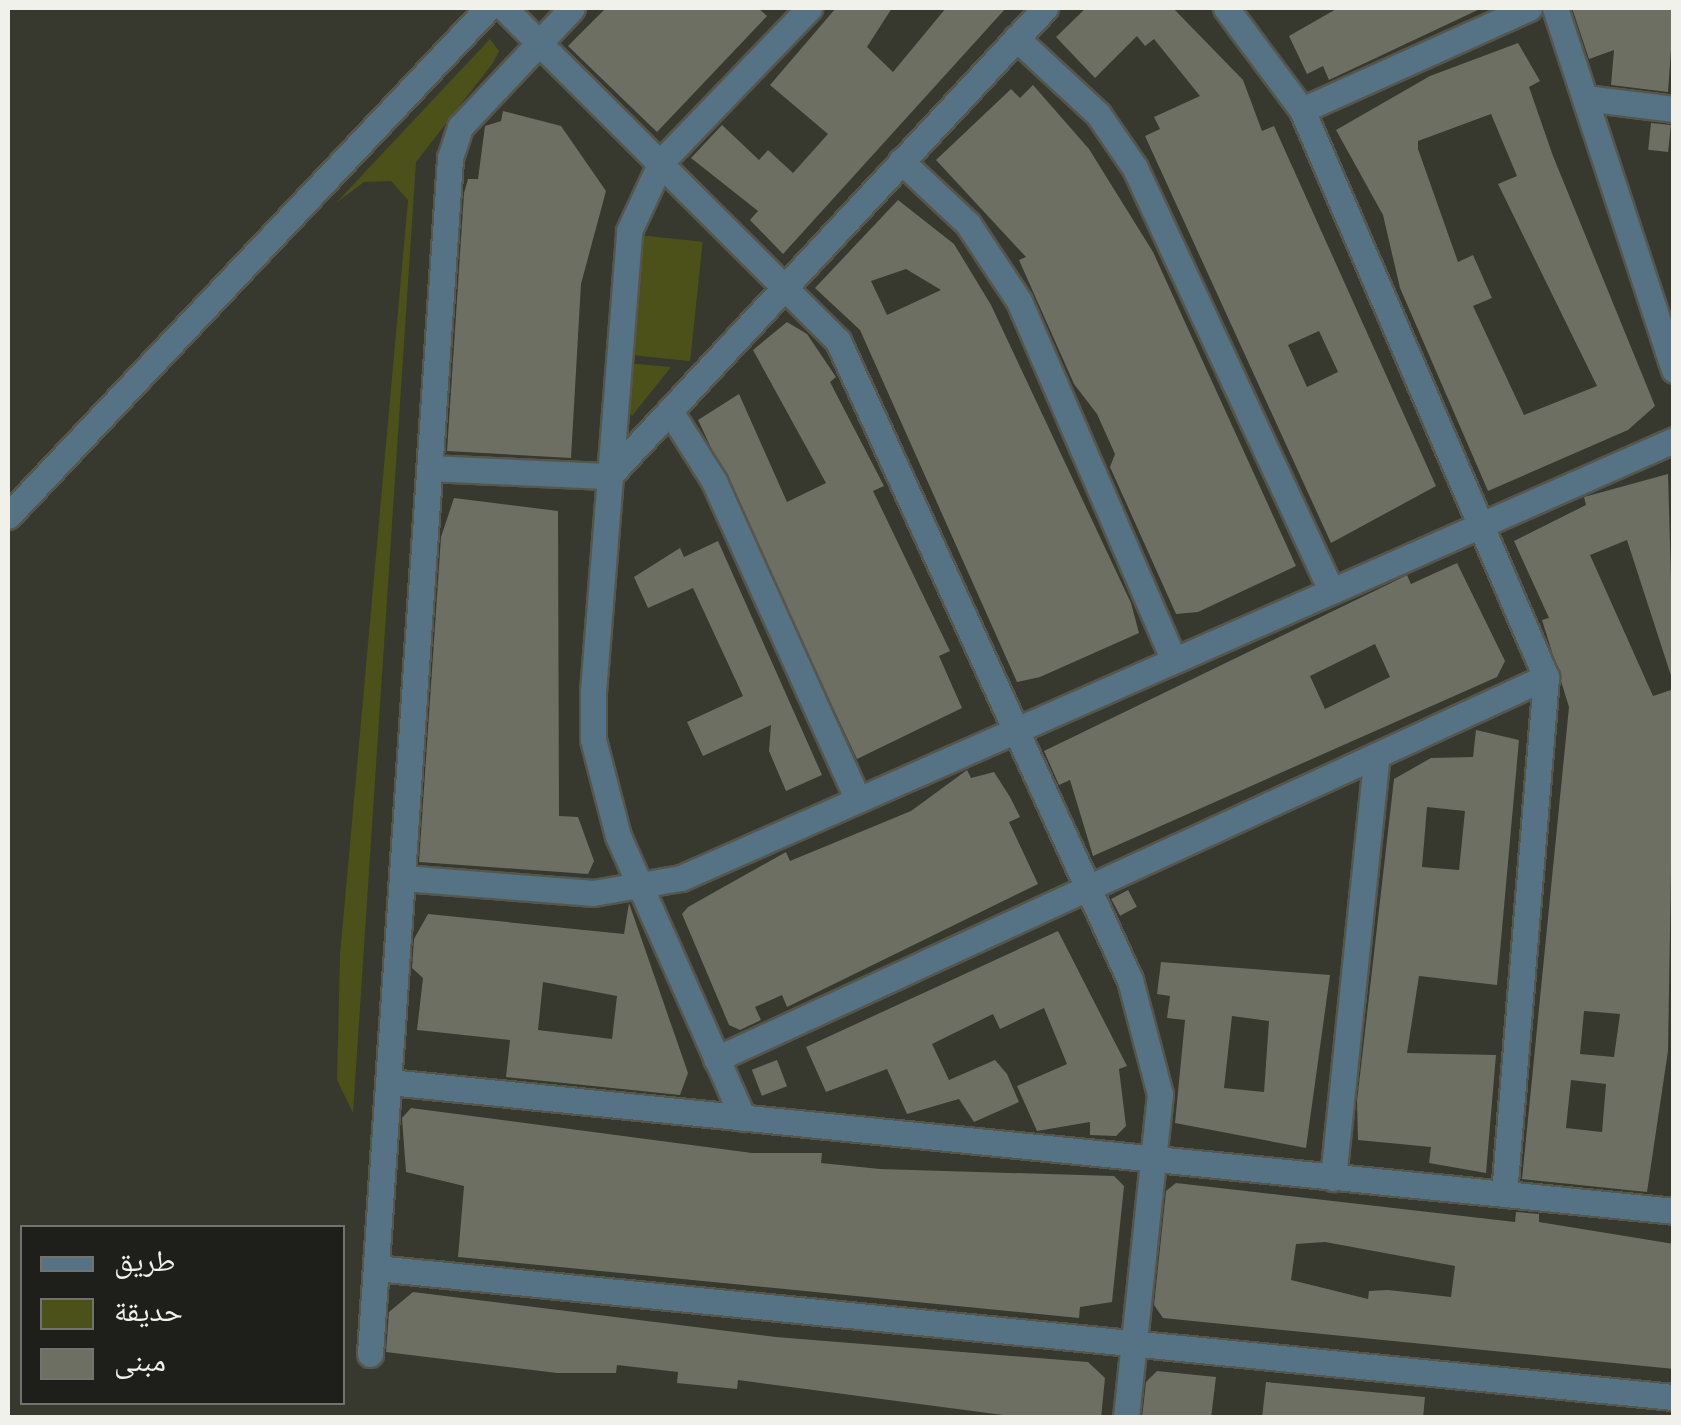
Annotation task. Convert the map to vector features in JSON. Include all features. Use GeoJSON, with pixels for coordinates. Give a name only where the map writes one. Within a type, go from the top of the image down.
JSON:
{"type":"FeatureCollection","features":[{"type":"Feature","properties":{"kind":"street"},"geometry":{"type":"LineString","coordinates":[[8,516],[488,8]]}},
{"type":"Feature","properties":{"kind":"street"},"geometry":{"type":"LineString","coordinates":[[504,8],[787,284],[862,379],[1017,726],[1084,888],[1148,1026],[1160,1094],[1126,1418]]}},
{"type":"Feature","properties":{"kind":"street"},"geometry":{"type":"LineString","coordinates":[[370,1354],[450,158],[460,127],[572,8]]}},
{"type":"Feature","properties":{"kind":"street"},"geometry":{"type":"LineString","coordinates":[[743,1118],[642,890],[593,738],[622,263],[661,162],[809,8]]}},
{"type":"Feature","properties":{"kind":"street"},"geometry":{"type":"LineString","coordinates":[[430,468],[609,476],[1045,8]]}},
{"type":"Feature","properties":{"kind":"street"},"geometry":{"type":"LineString","coordinates":[[1302,110],[1529,8]]}},
{"type":"Feature","properties":{"kind":"street"},"geometry":{"type":"LineString","coordinates":[[1555,8],[1674,370]]}},
{"type":"Feature","properties":{"kind":"street"},"geometry":{"type":"LineString","coordinates":[[1235,10],[1302,110],[1546,677],[1504,1194]]}},
{"type":"Feature","properties":{"kind":"street"},"geometry":{"type":"LineString","coordinates":[[1016,38],[1098,114],[1135,168],[1330,585]]}},
{"type":"Feature","properties":{"kind":"street"},"geometry":{"type":"LineString","coordinates":[[1584,98],[1674,109]]}},
{"type":"Feature","properties":{"kind":"street"},"geometry":{"type":"LineString","coordinates":[[901,161],[968,224],[1019,302],[1172,656]]}},
{"type":"Feature","properties":{"kind":"street"},"geometry":{"type":"LineString","coordinates":[[670,411],[714,480],[857,798]]}},
{"type":"Feature","properties":{"kind":"street"},"geometry":{"type":"LineString","coordinates":[[403,878],[642,890],[857,798],[1480,518],[1674,440]]}},
{"type":"Feature","properties":{"kind":"street"},"geometry":{"type":"LineString","coordinates":[[716,1059],[1546,677]]}},
{"type":"Feature","properties":{"kind":"street"},"geometry":{"type":"LineString","coordinates":[[1333,1178],[1377,755]]}},
{"type":"Feature","properties":{"kind":"street"},"geometry":{"type":"LineString","coordinates":[[389,1082],[1674,1211]]}},
{"type":"Feature","properties":{"kind":"street"},"geometry":{"type":"LineString","coordinates":[[376,1268],[1674,1397]]}},
{"type":"Feature","properties":{"kind":"green space"},"geometry":{"type":"Polygon","coordinates":[[[490,39],[499,51],[493,63],[416,162],[353,1113],[337,1080],[340,955],[408,200],[391,181],[364,182],[336,203],[490,39]]]}},
{"type":"Feature","properties":{"kind":"green space"},"geometry":{"type":"Polygon","coordinates":[[[638,235],[703,242],[690,361],[625,354],[638,235]]]}},
{"type":"Feature","properties":{"kind":"green space"},"geometry":{"type":"Polygon","coordinates":[[[627,363],[671,367],[632,416],[623,407],[627,363]]]}},
{"type":"Feature","properties":{"kind":"building"},"geometry":{"type":"Polygon","coordinates":[[[606,8],[758,8],[767,16],[657,132],[568,46],[606,8]]]}},
{"type":"Feature","properties":{"kind":"building"},"geometry":{"type":"Polygon","coordinates":[[[836,8],[892,8],[867,47],[893,72],[946,8],[1006,8],[783,254],[750,220],[758,211],[691,158],[722,125],[759,160],[768,150],[793,173],[828,134],[770,85],[836,8]]]}},
{"type":"Feature","properties":{"kind":"building"},"geometry":{"type":"Polygon","coordinates":[[[1086,8],[1173,8],[1243,80],[1262,131],[1274,126],[1436,486],[1331,543],[1145,136],[1160,129],[1154,117],[1200,96],[1154,39],[1145,46],[1137,36],[1095,78],[1056,37],[1086,8]],[[1319,331],[1288,345],[1307,387],[1338,372],[1319,331]]]}},
{"type":"Feature","properties":{"kind":"building"},"geometry":{"type":"Polygon","coordinates":[[[1338,8],[1482,8],[1329,80],[1323,66],[1307,74],[1289,36],[1338,8]]]}},
{"type":"Feature","properties":{"kind":"building"},"geometry":{"type":"Polygon","coordinates":[[[1572,8],[1674,8],[1668,92],[1611,85],[1614,50],[1589,59],[1572,8]]]}},
{"type":"Feature","properties":{"kind":"building"},"geometry":{"type":"Polygon","coordinates":[[[1518,43],[1540,81],[1529,87],[1553,156],[1655,406],[1628,430],[1488,491],[1400,288],[1383,215],[1336,130],[1430,76],[1518,43]],[[1491,114],[1418,141],[1458,262],[1473,255],[1492,298],[1473,306],[1524,415],[1597,386],[1498,184],[1517,176],[1491,114]]]}},
{"type":"Feature","properties":{"kind":"building"},"geometry":{"type":"Polygon","coordinates":[[[1033,85],[1089,149],[1153,252],[1296,566],[1198,612],[1176,614],[1110,467],[1115,454],[1097,414],[1074,384],[1019,260],[1026,257],[936,160],[1011,89],[1020,98],[1033,85]]]}},
{"type":"Feature","properties":{"kind":"building"},"geometry":{"type":"Polygon","coordinates":[[[503,111],[561,126],[606,191],[581,284],[571,458],[447,451],[464,193],[468,179],[478,179],[485,126],[501,121],[503,111]]]}},
{"type":"Feature","properties":{"kind":"building"},"geometry":{"type":"Polygon","coordinates":[[[1651,123],[1671,125],[1668,152],[1648,150],[1651,123]]]}},
{"type":"Feature","properties":{"kind":"building"},"geometry":{"type":"Polygon","coordinates":[[[898,200],[954,244],[991,305],[1131,603],[1139,633],[1040,677],[1017,682],[860,330],[815,288],[898,200]],[[906,269],[871,281],[887,315],[941,290],[906,269]]]}},
{"type":"Feature","properties":{"kind":"building"},"geometry":{"type":"Polygon","coordinates":[[[787,322],[807,334],[836,377],[830,382],[884,486],[873,491],[950,651],[939,656],[962,708],[857,759],[698,420],[739,394],[787,502],[826,483],[753,350],[787,322]]]}},
{"type":"Feature","properties":{"kind":"building"},"geometry":{"type":"Polygon","coordinates":[[[1668,474],[1674,685],[1627,540],[1590,555],[1653,696],[1674,689],[1668,1051],[1647,1192],[1522,1179],[1569,707],[1542,620],[1549,618],[1514,541],[1586,505],[1584,497],[1668,474]],[[1584,1011],[1580,1054],[1614,1057],[1620,1014],[1584,1011]],[[1571,1080],[1566,1128],[1602,1132],[1606,1084],[1571,1080]]]}},
{"type":"Feature","properties":{"kind":"building"},"geometry":{"type":"Polygon","coordinates":[[[454,498],[558,511],[559,816],[578,817],[594,861],[588,874],[419,862],[441,537],[454,498]]]}},
{"type":"Feature","properties":{"kind":"building"},"geometry":{"type":"Polygon","coordinates":[[[718,541],[822,775],[786,791],[769,751],[771,725],[703,756],[687,722],[743,696],[693,588],[648,608],[634,577],[680,548],[684,557],[718,541]]]}},
{"type":"Feature","properties":{"kind":"building"},"geometry":{"type":"Polygon","coordinates":[[[1457,563],[1505,661],[1497,677],[1093,856],[1070,780],[1059,785],[1044,751],[1407,575],[1411,584],[1457,563]],[[1375,644],[1310,676],[1325,709],[1390,677],[1375,644]]]}},
{"type":"Feature","properties":{"kind":"building"},"geometry":{"type":"Polygon","coordinates":[[[1476,730],[1519,740],[1497,985],[1419,976],[1407,1053],[1496,1055],[1486,1173],[1429,1163],[1431,1147],[1358,1140],[1357,1101],[1394,779],[1431,758],[1473,757],[1476,730]],[[1427,807],[1422,867],[1459,870],[1465,811],[1427,807]]]}},
{"type":"Feature","properties":{"kind":"building"},"geometry":{"type":"Polygon","coordinates":[[[967,770],[971,778],[994,772],[1010,797],[1020,817],[1009,822],[1038,884],[787,1007],[782,995],[755,1007],[761,1020],[740,1030],[729,1025],[682,914],[688,907],[786,852],[790,861],[911,811],[967,770]]]}},
{"type":"Feature","properties":{"kind":"building"},"geometry":{"type":"Polygon","coordinates":[[[1128,890],[1137,907],[1120,916],[1111,899],[1128,890]]]}},
{"type":"Feature","properties":{"kind":"building"},"geometry":{"type":"Polygon","coordinates":[[[629,903],[688,1073],[680,1095],[506,1077],[510,1040],[417,1030],[423,978],[412,968],[414,939],[428,914],[624,934],[629,903]],[[543,982],[538,1030],[612,1039],[617,996],[543,982]]]}},
{"type":"Feature","properties":{"kind":"building"},"geometry":{"type":"Polygon","coordinates":[[[1058,931],[1127,1066],[1119,1069],[1126,1126],[1116,1136],[1090,1135],[1090,1122],[1037,1131],[1017,1086],[1067,1064],[1044,1008],[1000,1029],[993,1014],[932,1044],[949,1080],[995,1060],[1007,1074],[1019,1102],[974,1122],[959,1099],[907,1114],[887,1069],[826,1092],[806,1047],[1058,931]]]}},
{"type":"Feature","properties":{"kind":"building"},"geometry":{"type":"Polygon","coordinates":[[[1161,962],[1330,975],[1306,1148],[1175,1123],[1185,1020],[1167,1018],[1170,996],[1157,994],[1161,962]],[[1232,1016],[1224,1088],[1264,1092],[1269,1021],[1232,1016]]]}},
{"type":"Feature","properties":{"kind":"building"},"geometry":{"type":"Polygon","coordinates":[[[777,1060],[787,1086],[762,1096],[752,1070],[777,1060]]]}},
{"type":"Feature","properties":{"kind":"building"},"geometry":{"type":"Polygon","coordinates":[[[411,1108],[752,1153],[822,1153],[821,1163],[880,1169],[1114,1176],[1124,1186],[1112,1302],[1080,1307],[1079,1318],[458,1257],[464,1186],[406,1172],[402,1118],[411,1108]]]}},
{"type":"Feature","properties":{"kind":"building"},"geometry":{"type":"Polygon","coordinates":[[[1176,1183],[1515,1222],[1516,1212],[1539,1214],[1539,1222],[1674,1244],[1674,1369],[1163,1318],[1154,1305],[1166,1191],[1176,1183]],[[1325,1242],[1296,1244],[1291,1280],[1368,1299],[1369,1291],[1388,1290],[1451,1297],[1455,1266],[1325,1242]]]}},
{"type":"Feature","properties":{"kind":"building"},"geometry":{"type":"Polygon","coordinates":[[[413,1292],[776,1337],[1088,1362],[1105,1378],[1101,1418],[1026,1418],[738,1380],[737,1389],[677,1383],[678,1372],[617,1365],[616,1373],[557,1373],[386,1352],[389,1312],[413,1292]]]}},
{"type":"Feature","properties":{"kind":"building"},"geometry":{"type":"Polygon","coordinates":[[[1157,1371],[1216,1377],[1211,1418],[1142,1418],[1146,1382],[1157,1371]]]}},
{"type":"Feature","properties":{"kind":"building"},"geometry":{"type":"Polygon","coordinates":[[[1266,1382],[1425,1397],[1423,1418],[1262,1418],[1266,1382]]]}}]}
